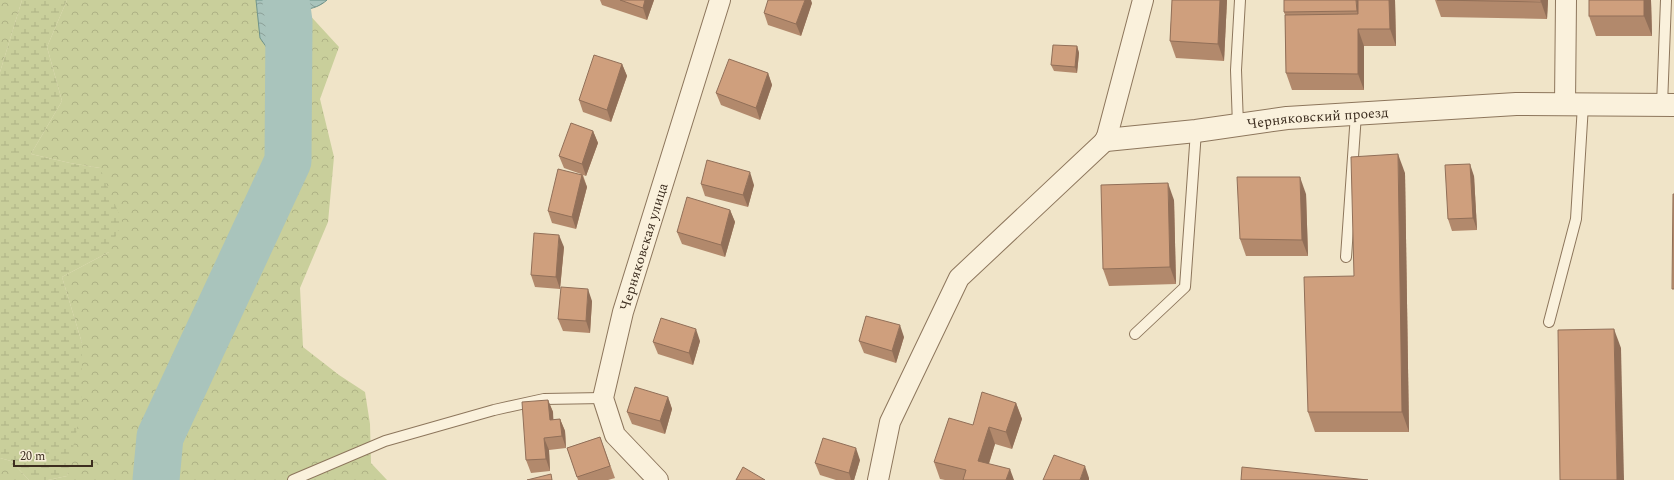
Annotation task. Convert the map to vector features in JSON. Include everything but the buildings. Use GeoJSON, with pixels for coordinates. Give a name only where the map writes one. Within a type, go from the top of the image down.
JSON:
{"type":"FeatureCollection","features":[{"type":"Feature","properties":{"kind":"street","name":"Черняковская улица"},"geometry":{"type":"LineString","coordinates":[[603,398],[623,312],[720,0]]}},
{"type":"Feature","properties":{"kind":"street"},"geometry":{"type":"LineString","coordinates":[[878,480],[890,422],[959,278],[1106,140],[1143,0]]}},
{"type":"Feature","properties":{"kind":"street"},"geometry":{"type":"LineString","coordinates":[[1566,0],[1574,105]]}},
{"type":"Feature","properties":{"kind":"street","name":"Черняковский проезд"},"geometry":{"type":"LineString","coordinates":[[1106,140],[1196,131],[1287,118],[1516,104],[1668,105]]}},
{"type":"Feature","properties":{"kind":"street"},"geometry":{"type":"LineString","coordinates":[[603,398],[615,435],[658,480]]}},
{"type":"Feature","properties":{"kind":"lane"},"geometry":{"type":"LineString","coordinates":[[1238,125],[1236,70],[1240,0]]}},
{"type":"Feature","properties":{"kind":"lane"},"geometry":{"type":"LineString","coordinates":[[1666,0],[1668,105]]}},
{"type":"Feature","properties":{"kind":"lane"},"geometry":{"type":"LineString","coordinates":[[1549,322],[1576,219],[1574,105]]}},
{"type":"Feature","properties":{"kind":"lane"},"geometry":{"type":"LineString","coordinates":[[1346,257],[1356,114]]}},
{"type":"Feature","properties":{"kind":"lane"},"geometry":{"type":"LineString","coordinates":[[1135,334],[1185,287],[1196,131]]}},
{"type":"Feature","properties":{"kind":"lane"},"geometry":{"type":"LineString","coordinates":[[293,480],[385,441],[494,410],[544,399],[603,398]]}},
{"type":"Feature","properties":{"kind":"green space"},"geometry":{"type":"Polygon","coordinates":[[[0,0],[22,0],[0,72],[0,0]]]}},
{"type":"Feature","properties":{"kind":"green space"},"geometry":{"type":"Polygon","coordinates":[[[22,0],[67,0],[47,47],[62,101],[31,154],[100,168],[122,221],[109,252],[62,277],[82,343],[81,410],[67,476],[48,480],[29,480],[11,461],[0,458],[0,72],[22,0]]]}},
{"type":"Feature","properties":{"kind":"green space"},"geometry":{"type":"Polygon","coordinates":[[[67,0],[256,0],[258,19],[280,11],[305,10],[339,47],[320,99],[334,157],[328,222],[300,288],[303,347],[339,375],[365,392],[370,424],[371,463],[387,480],[48,480],[67,476],[82,343],[62,277],[109,252],[100,168],[31,154],[62,101],[47,47],[67,0]]]}},
{"type":"Feature","properties":{"kind":"green space"},"geometry":{"type":"Polygon","coordinates":[[[0,458],[11,461],[29,480],[0,480],[0,458]]]}},
{"type":"Feature","properties":{"kind":"water"},"geometry":{"type":"Polygon","coordinates":[[[256,0],[327,0],[316,7],[280,11],[289,32],[295,60],[282,69],[260,38],[256,0]]]}},
{"type":"Feature","properties":{"kind":"waterway"},"geometry":{"type":"LineString","coordinates":[[156,480],[160,437],[288,161],[289,22],[286,0]]}}]}
